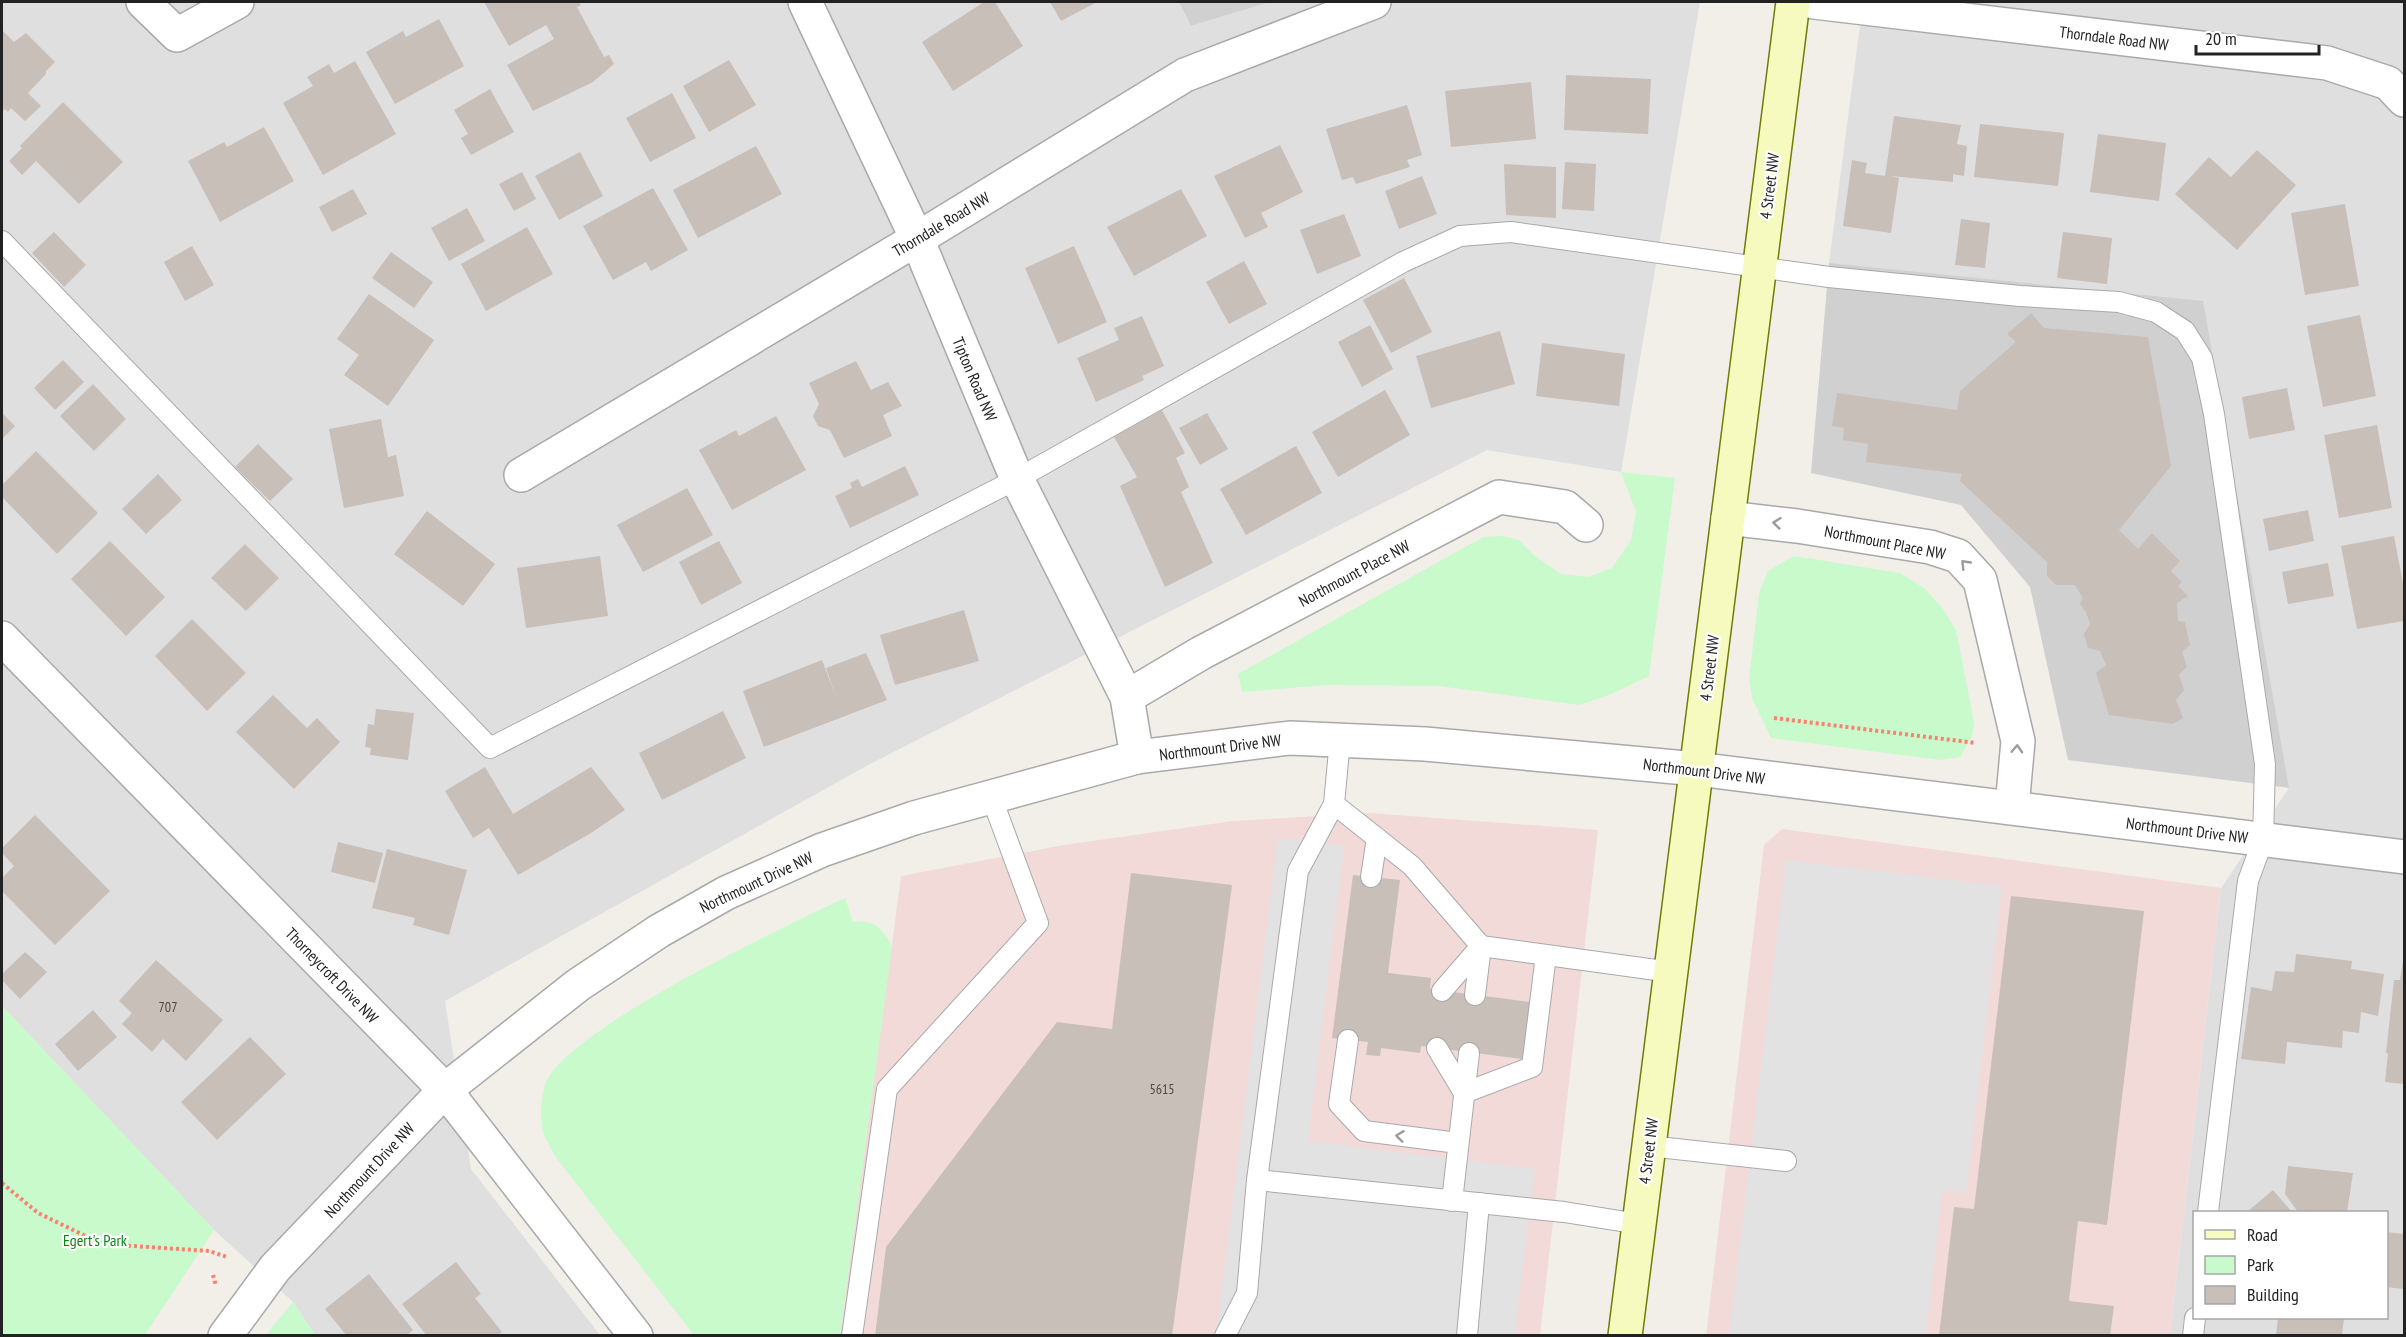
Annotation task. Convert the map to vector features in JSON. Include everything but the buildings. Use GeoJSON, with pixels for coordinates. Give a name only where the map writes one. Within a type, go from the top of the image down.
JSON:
{"type":"FeatureCollection","features":[{"type":"Feature","properties":{"kind":"main road","name":"4 Street NW"},"geometry":{"type":"LineString","coordinates":[[1625,1335],[1793,2]]}},
{"type":"Feature","properties":{"kind":"street"},"geometry":{"type":"LineString","coordinates":[[143,2],[177,35],[237,2]]}},
{"type":"Feature","properties":{"kind":"street","name":"Tipton Road NW"},"geometry":{"type":"LineString","coordinates":[[805,2],[917,239],[1017,479],[1127,697],[1137,757]]}},
{"type":"Feature","properties":{"kind":"street","name":"Thorndale Road NW"},"geometry":{"type":"LineString","coordinates":[[521,475],[917,239],[1185,75],[1374,2]]}},
{"type":"Feature","properties":{"kind":"street","name":"Thorndale Road NW"},"geometry":{"type":"LineString","coordinates":[[1814,2],[2327,63],[2388,83],[2404,100]]}},
{"type":"Feature","properties":{"kind":"street","name":"Northmount Place NW"},"geometry":{"type":"LineString","coordinates":[[1127,697],[1201,653],[1499,497],[1565,507],[1586,525]]}},
{"type":"Feature","properties":{"kind":"street","name":"Northmount Place NW"},"geometry":{"type":"LineString","coordinates":[[1728,518],[1797,526],[1930,547],[1958,556],[1980,580],[2018,741],[2012,807]]}},
{"type":"Feature","properties":{"kind":"street","name":"Thorneycroft Drive NW"},"geometry":{"type":"LineString","coordinates":[[2,638],[445,1090],[636,1335]]}},
{"type":"Feature","properties":{"kind":"street","name":"Northmount Drive NW"},"geometry":{"type":"LineString","coordinates":[[225,1335],[275,1268],[445,1090],[578,985],[658,931],[726,893],[822,850],[914,818],[1137,757],[1290,738],[1425,744],[1697,770],[2404,857]]}},
{"type":"Feature","properties":{"kind":"lane"},"geometry":{"type":"LineString","coordinates":[[2,241],[490,748],[1017,479],[1403,262],[1460,236],[1511,232],[1829,277],[2020,296],[2119,302],[2156,312],[2185,331],[2202,358],[2214,414],[2265,764],[2263,840],[2248,881],[2208,1211]]}},
{"type":"Feature","properties":{"kind":"lane"},"geometry":{"type":"LineString","coordinates":[[1226,1335],[1246,1293],[1257,1180],[1298,871],[1334,804],[1341,740]]}},
{"type":"Feature","properties":{"kind":"lane"},"geometry":{"type":"LineString","coordinates":[[852,1335],[887,1089],[1038,923],[991,796]]}},
{"type":"Feature","properties":{"kind":"lane"},"geometry":{"type":"LineString","coordinates":[[1334,804],[1412,866],[1481,946],[1671,972]]}},
{"type":"Feature","properties":{"kind":"lane"},"geometry":{"type":"LineString","coordinates":[[1371,877],[1377,838]]}},
{"type":"Feature","properties":{"kind":"lane"},"geometry":{"type":"LineString","coordinates":[[1442,991],[1481,946]]}},
{"type":"Feature","properties":{"kind":"lane"},"geometry":{"type":"LineString","coordinates":[[1475,995],[1481,946]]}},
{"type":"Feature","properties":{"kind":"lane"},"geometry":{"type":"LineString","coordinates":[[1464,1094],[1532,1067],[1546,955]]}},
{"type":"Feature","properties":{"kind":"lane"},"geometry":{"type":"LineString","coordinates":[[1348,1040],[1339,1104],[1364,1131],[1458,1143]]}},
{"type":"Feature","properties":{"kind":"lane"},"geometry":{"type":"LineString","coordinates":[[1437,1048],[1464,1094]]}},
{"type":"Feature","properties":{"kind":"lane"},"geometry":{"type":"LineString","coordinates":[[1452,1201],[1469,1053]]}},
{"type":"Feature","properties":{"kind":"lane"},"geometry":{"type":"LineString","coordinates":[[1649,1146],[1786,1161]]}},
{"type":"Feature","properties":{"kind":"lane"},"geometry":{"type":"LineString","coordinates":[[1257,1180],[1564,1212],[1639,1224]]}},
{"type":"Feature","properties":{"kind":"lane"},"geometry":{"type":"LineString","coordinates":[[1467,1335],[1479,1203]]}},
{"type":"Feature","properties":{"kind":"lane"},"geometry":{"type":"LineString","coordinates":[[2193,1335],[2195,1319]]}},
{"type":"Feature","properties":{"kind":"path"},"geometry":{"type":"LineString","coordinates":[[1774,718],[1976,743]]}},
{"type":"Feature","properties":{"kind":"path"},"geometry":{"type":"LineString","coordinates":[[2,1183],[39,1213],[102,1244],[208,1251],[227,1257]]}},
{"type":"Feature","properties":{"kind":"shaded area"},"geometry":{"type":"Polygon","coordinates":[[[2,2],[1179,2],[1191,26],[1270,2],[1700,2],[1621,472],[1487,450],[870,764],[445,1001],[471,1169],[600,1335],[315,1335],[293,1302],[214,1230],[2,1006],[2,2]]]}},
{"type":"Feature","properties":{"kind":"shaded area"},"geometry":{"type":"Polygon","coordinates":[[[1179,2],[1270,2],[1191,26],[1179,2]]]}},
{"type":"Feature","properties":{"kind":"shaded area"},"geometry":{"type":"Polygon","coordinates":[[[1863,2],[2404,2],[2404,1335],[2170,1335],[2221,888],[2289,788],[1829,263],[1863,2]]]}},
{"type":"Feature","properties":{"kind":"shaded area"},"geometry":{"type":"Polygon","coordinates":[[[1829,263],[2203,301],[2289,788],[2068,760],[2030,587],[1961,505],[1811,473],[1829,263]]]}},
{"type":"Feature","properties":{"kind":"shaded area"},"geometry":{"type":"Polygon","coordinates":[[[1370,813],[1598,830],[1540,1335],[840,1336],[901,876],[1064,845],[1233,821],[1370,813]]]}},
{"type":"Feature","properties":{"kind":"shaded area"},"geometry":{"type":"Polygon","coordinates":[[[1782,829],[2221,888],[2170,1335],[1706,1336],[1764,845],[1782,829]]]}},
{"type":"Feature","properties":{"kind":"shaded area"},"geometry":{"type":"Polygon","coordinates":[[[1278,838],[1344,846],[1308,1141],[1535,1169],[1514,1335],[1216,1336],[1278,838]]]}},
{"type":"Feature","properties":{"kind":"shaded area"},"geometry":{"type":"Polygon","coordinates":[[[1786,860],[2002,886],[1966,1193],[1942,1190],[1926,1335],[1729,1336],[1786,860]]]}},
{"type":"Feature","properties":{"kind":"green space"},"geometry":{"type":"Polygon","coordinates":[[[1621,472],[1675,478],[1649,676],[1609,695],[1579,705],[1439,686],[1325,685],[1242,692],[1238,674],[1483,537],[1503,536],[1519,540],[1535,556],[1561,574],[1588,577],[1612,568],[1631,540],[1636,512],[1621,472]]]}},
{"type":"Feature","properties":{"kind":"green space"},"geometry":{"type":"Polygon","coordinates":[[[1794,556],[1900,573],[1924,588],[1941,606],[1956,630],[1974,722],[1972,736],[1960,757],[1941,760],[1771,738],[1752,698],[1749,680],[1759,593],[1768,571],[1794,556]]]}},
{"type":"Feature","properties":{"kind":"green space"},"geometry":{"type":"Polygon","coordinates":[[[845,898],[853,922],[867,922],[877,926],[892,946],[840,1335],[694,1335],[557,1159],[545,1138],[541,1123],[545,1085],[560,1063],[591,1037],[632,1009],[680,981],[845,898]]]}},
{"type":"Feature","properties":{"kind":"green space","name":"Egert's Park"},"geometry":{"type":"Polygon","coordinates":[[[2,1006],[214,1230],[145,1335],[2,1335],[2,1006]]]}},
{"type":"Feature","properties":{"kind":"green space"},"geometry":{"type":"Polygon","coordinates":[[[293,1302],[315,1335],[266,1335],[293,1302]]]}}]}
